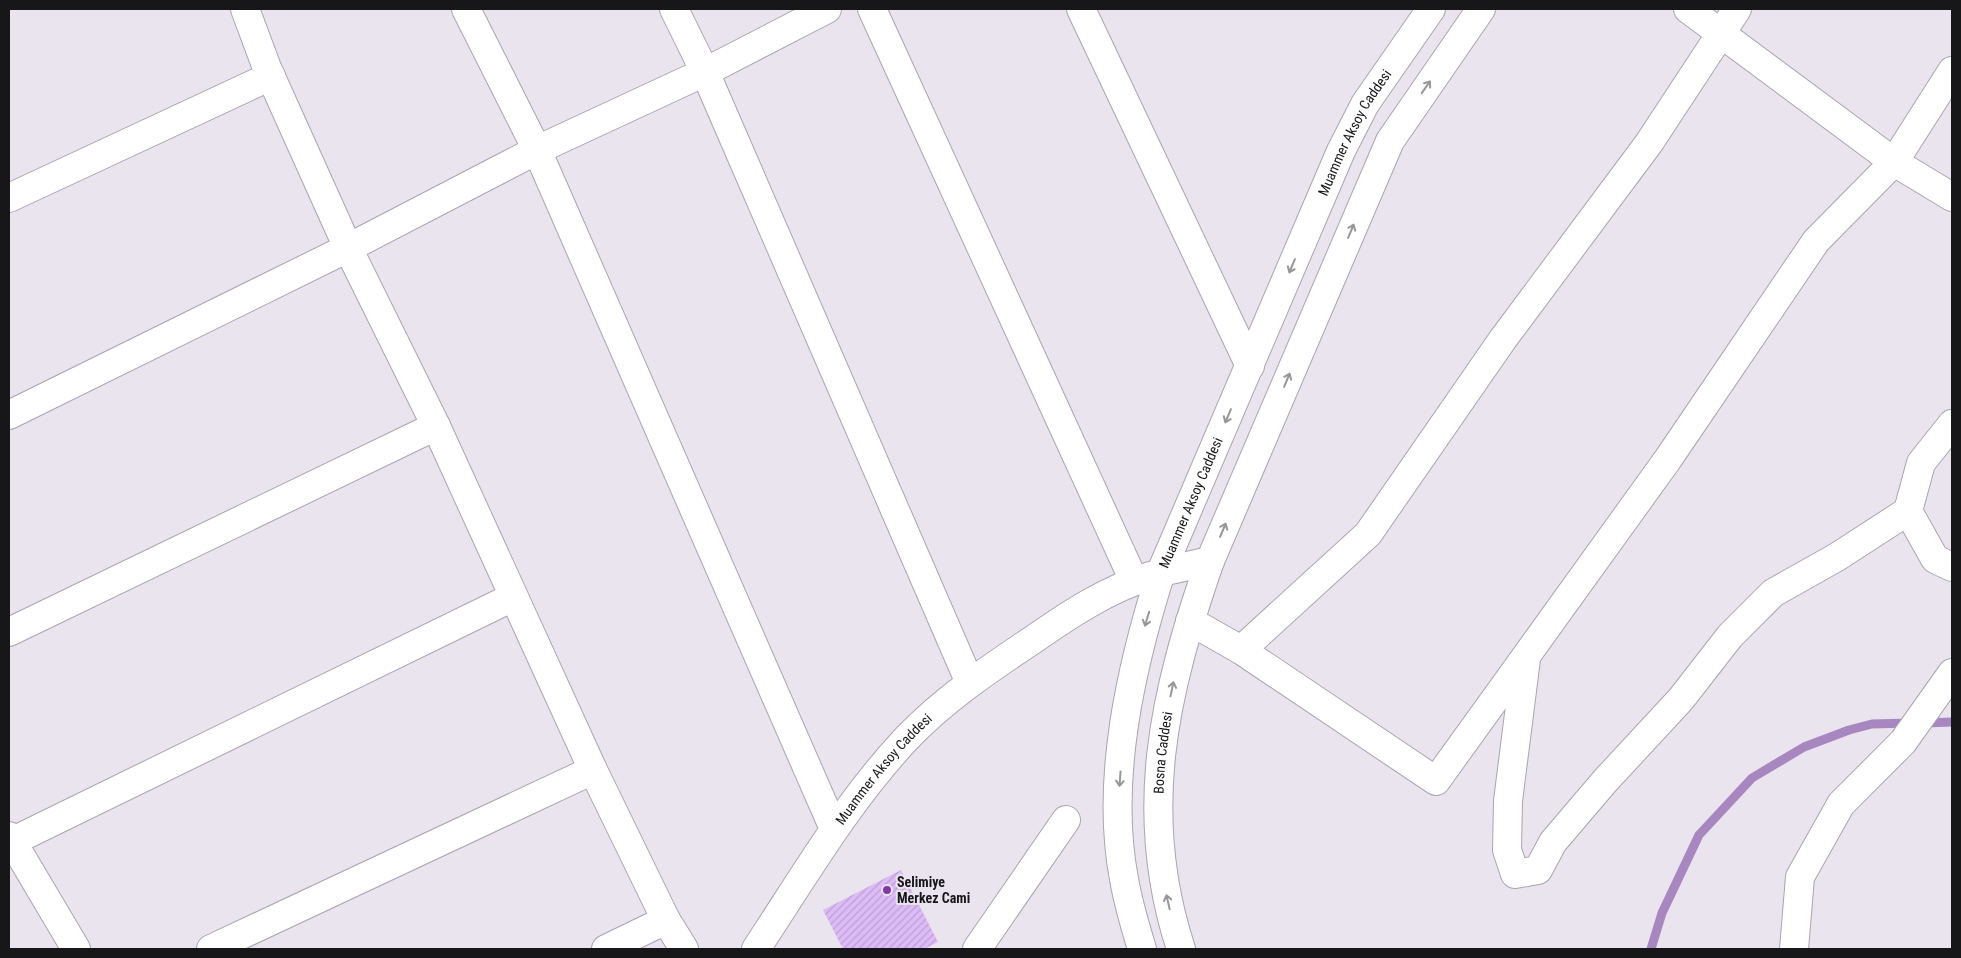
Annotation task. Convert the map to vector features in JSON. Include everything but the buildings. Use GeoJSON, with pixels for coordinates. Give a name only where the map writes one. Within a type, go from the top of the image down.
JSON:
{"type":"FeatureCollection","features":[{"type":"Feature","properties":{"kind":"street"},"geometry":{"type":"LineString","coordinates":[[245,9],[271,76],[348,248],[436,426],[594,770],[666,920],[684,949]]}},
{"type":"Feature","properties":{"kind":"street"},"geometry":{"type":"LineString","coordinates":[[466,9],[537,150],[834,830]]}},
{"type":"Feature","properties":{"kind":"street"},"geometry":{"type":"LineString","coordinates":[[674,9],[705,72],[970,683]]}},
{"type":"Feature","properties":{"kind":"street"},"geometry":{"type":"LineString","coordinates":[[9,415],[348,248],[537,150],[705,72],[827,9]]}},
{"type":"Feature","properties":{"kind":"street"},"geometry":{"type":"LineString","coordinates":[[872,9],[1134,581]]}},
{"type":"Feature","properties":{"kind":"street"},"geometry":{"type":"LineString","coordinates":[[1081,9],[1250,366]]}},
{"type":"Feature","properties":{"kind":"street","name":"Muammer Aksoy Caddesi"},"geometry":{"type":"LineString","coordinates":[[756,949],[834,830],[906,738],[970,683],[1084,607],[1134,581],[1161,572],[1353,126],[1365,104],[1431,9]]}},
{"type":"Feature","properties":{"kind":"street","name":"Bosna Caddesi"},"geometry":{"type":"LineString","coordinates":[[1181,949],[1165,888],[1159,855],[1158,814],[1161,745],[1176,669],[1190,621],[1210,561],[1390,142],[1481,9]]}},
{"type":"Feature","properties":{"kind":"street"},"geometry":{"type":"LineString","coordinates":[[1688,9],[1894,162],[1952,197]]}},
{"type":"Feature","properties":{"kind":"street"},"geometry":{"type":"LineString","coordinates":[[1241,650],[1368,534],[1503,339],[1649,143],[1737,9]]}},
{"type":"Feature","properties":{"kind":"street"},"geometry":{"type":"LineString","coordinates":[[1190,621],[1241,650],[1436,782],[1668,460],[1816,241],[1894,162],[1952,72]]}},
{"type":"Feature","properties":{"kind":"street"},"geometry":{"type":"LineString","coordinates":[[9,198],[271,76]]}},
{"type":"Feature","properties":{"kind":"street"},"geometry":{"type":"LineString","coordinates":[[1526,657],[1508,801],[1506,850],[1515,874],[1538,870],[1554,842],[1605,780],[1681,699],[1730,636],[1773,593],[1837,557],[1908,511],[1921,464],[1952,424]]}},
{"type":"Feature","properties":{"kind":"street"},"geometry":{"type":"LineString","coordinates":[[9,632],[436,426]]}},
{"type":"Feature","properties":{"kind":"street"},"geometry":{"type":"LineString","coordinates":[[1908,511],[1935,559],[1952,567]]}},
{"type":"Feature","properties":{"kind":"street"},"geometry":{"type":"LineString","coordinates":[[1142,949],[1123,878],[1118,795],[1123,734],[1138,649],[1161,572],[1210,561]]}},
{"type":"Feature","properties":{"kind":"street"},"geometry":{"type":"LineString","coordinates":[[76,949],[10,840],[513,596]]}},
{"type":"Feature","properties":{"kind":"street"},"geometry":{"type":"LineString","coordinates":[[1794,949],[1800,878],[1841,804],[1903,742],[1952,674]]}},
{"type":"Feature","properties":{"kind":"street"},"geometry":{"type":"LineString","coordinates":[[211,949],[594,770]]}},
{"type":"Feature","properties":{"kind":"street"},"geometry":{"type":"LineString","coordinates":[[977,949],[1066,820]]}},
{"type":"Feature","properties":{"kind":"street"},"geometry":{"type":"LineString","coordinates":[[606,949],[666,920]]}},
{"type":"Feature","properties":{"kind":"waterway"},"geometry":{"type":"LineString","coordinates":[[1923,723],[1952,722]]}},
{"type":"Feature","properties":{"kind":"waterway"},"geometry":{"type":"LineString","coordinates":[[1651,949],[1662,913],[1699,835],[1752,778],[1804,747],[1849,730],[1872,724],[1910,723]]}},
{"type":"Feature","properties":{"kind":"place","name":"Selimiye Merkez Cami"},"geometry":{"type":"Point","coordinates":[887,890]}}]}
